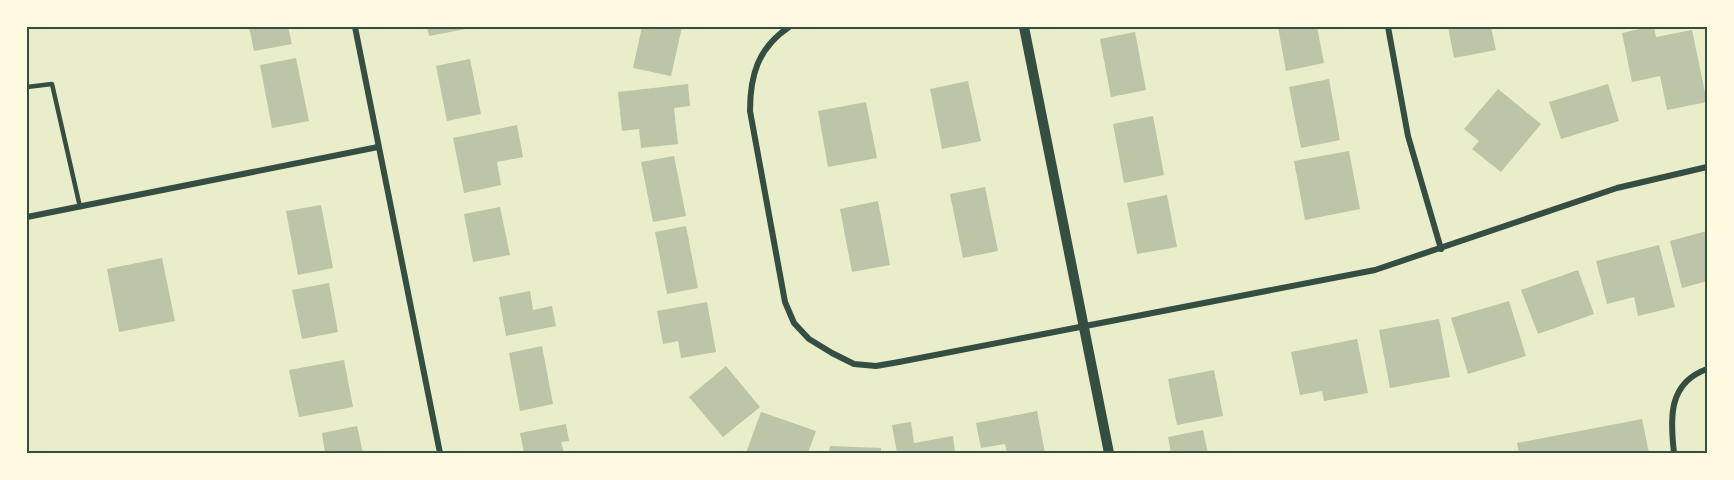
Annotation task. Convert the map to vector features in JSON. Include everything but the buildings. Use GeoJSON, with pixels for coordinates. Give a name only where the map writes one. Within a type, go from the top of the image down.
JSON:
{"type":"FeatureCollection","features":[{"type":"Feature","properties":{"kind":"street"},"geometry":{"type":"LineString","coordinates":[[355,27],[440,453]]}},
{"type":"Feature","properties":{"kind":"street"},"geometry":{"type":"LineString","coordinates":[[789,27],[766,48],[755,68],[750,88],[750,111],[785,302],[794,323],[809,339],[854,364],[876,366],[1375,270],[1617,188],[1707,167]]}},
{"type":"Feature","properties":{"kind":"street"},"geometry":{"type":"LineString","coordinates":[[1023,27],[1109,453]]}},
{"type":"Feature","properties":{"kind":"street"},"geometry":{"type":"LineString","coordinates":[[1388,27],[1408,136],[1441,249]]}},
{"type":"Feature","properties":{"kind":"street"},"geometry":{"type":"LineString","coordinates":[[27,217],[378,147]]}},
{"type":"Feature","properties":{"kind":"street"},"geometry":{"type":"LineString","coordinates":[[1674,453],[1672,409],[1681,386],[1707,369]]}},
{"type":"Feature","properties":{"kind":"lane"},"geometry":{"type":"LineString","coordinates":[[27,87],[52,84],[80,207]]}}]}
